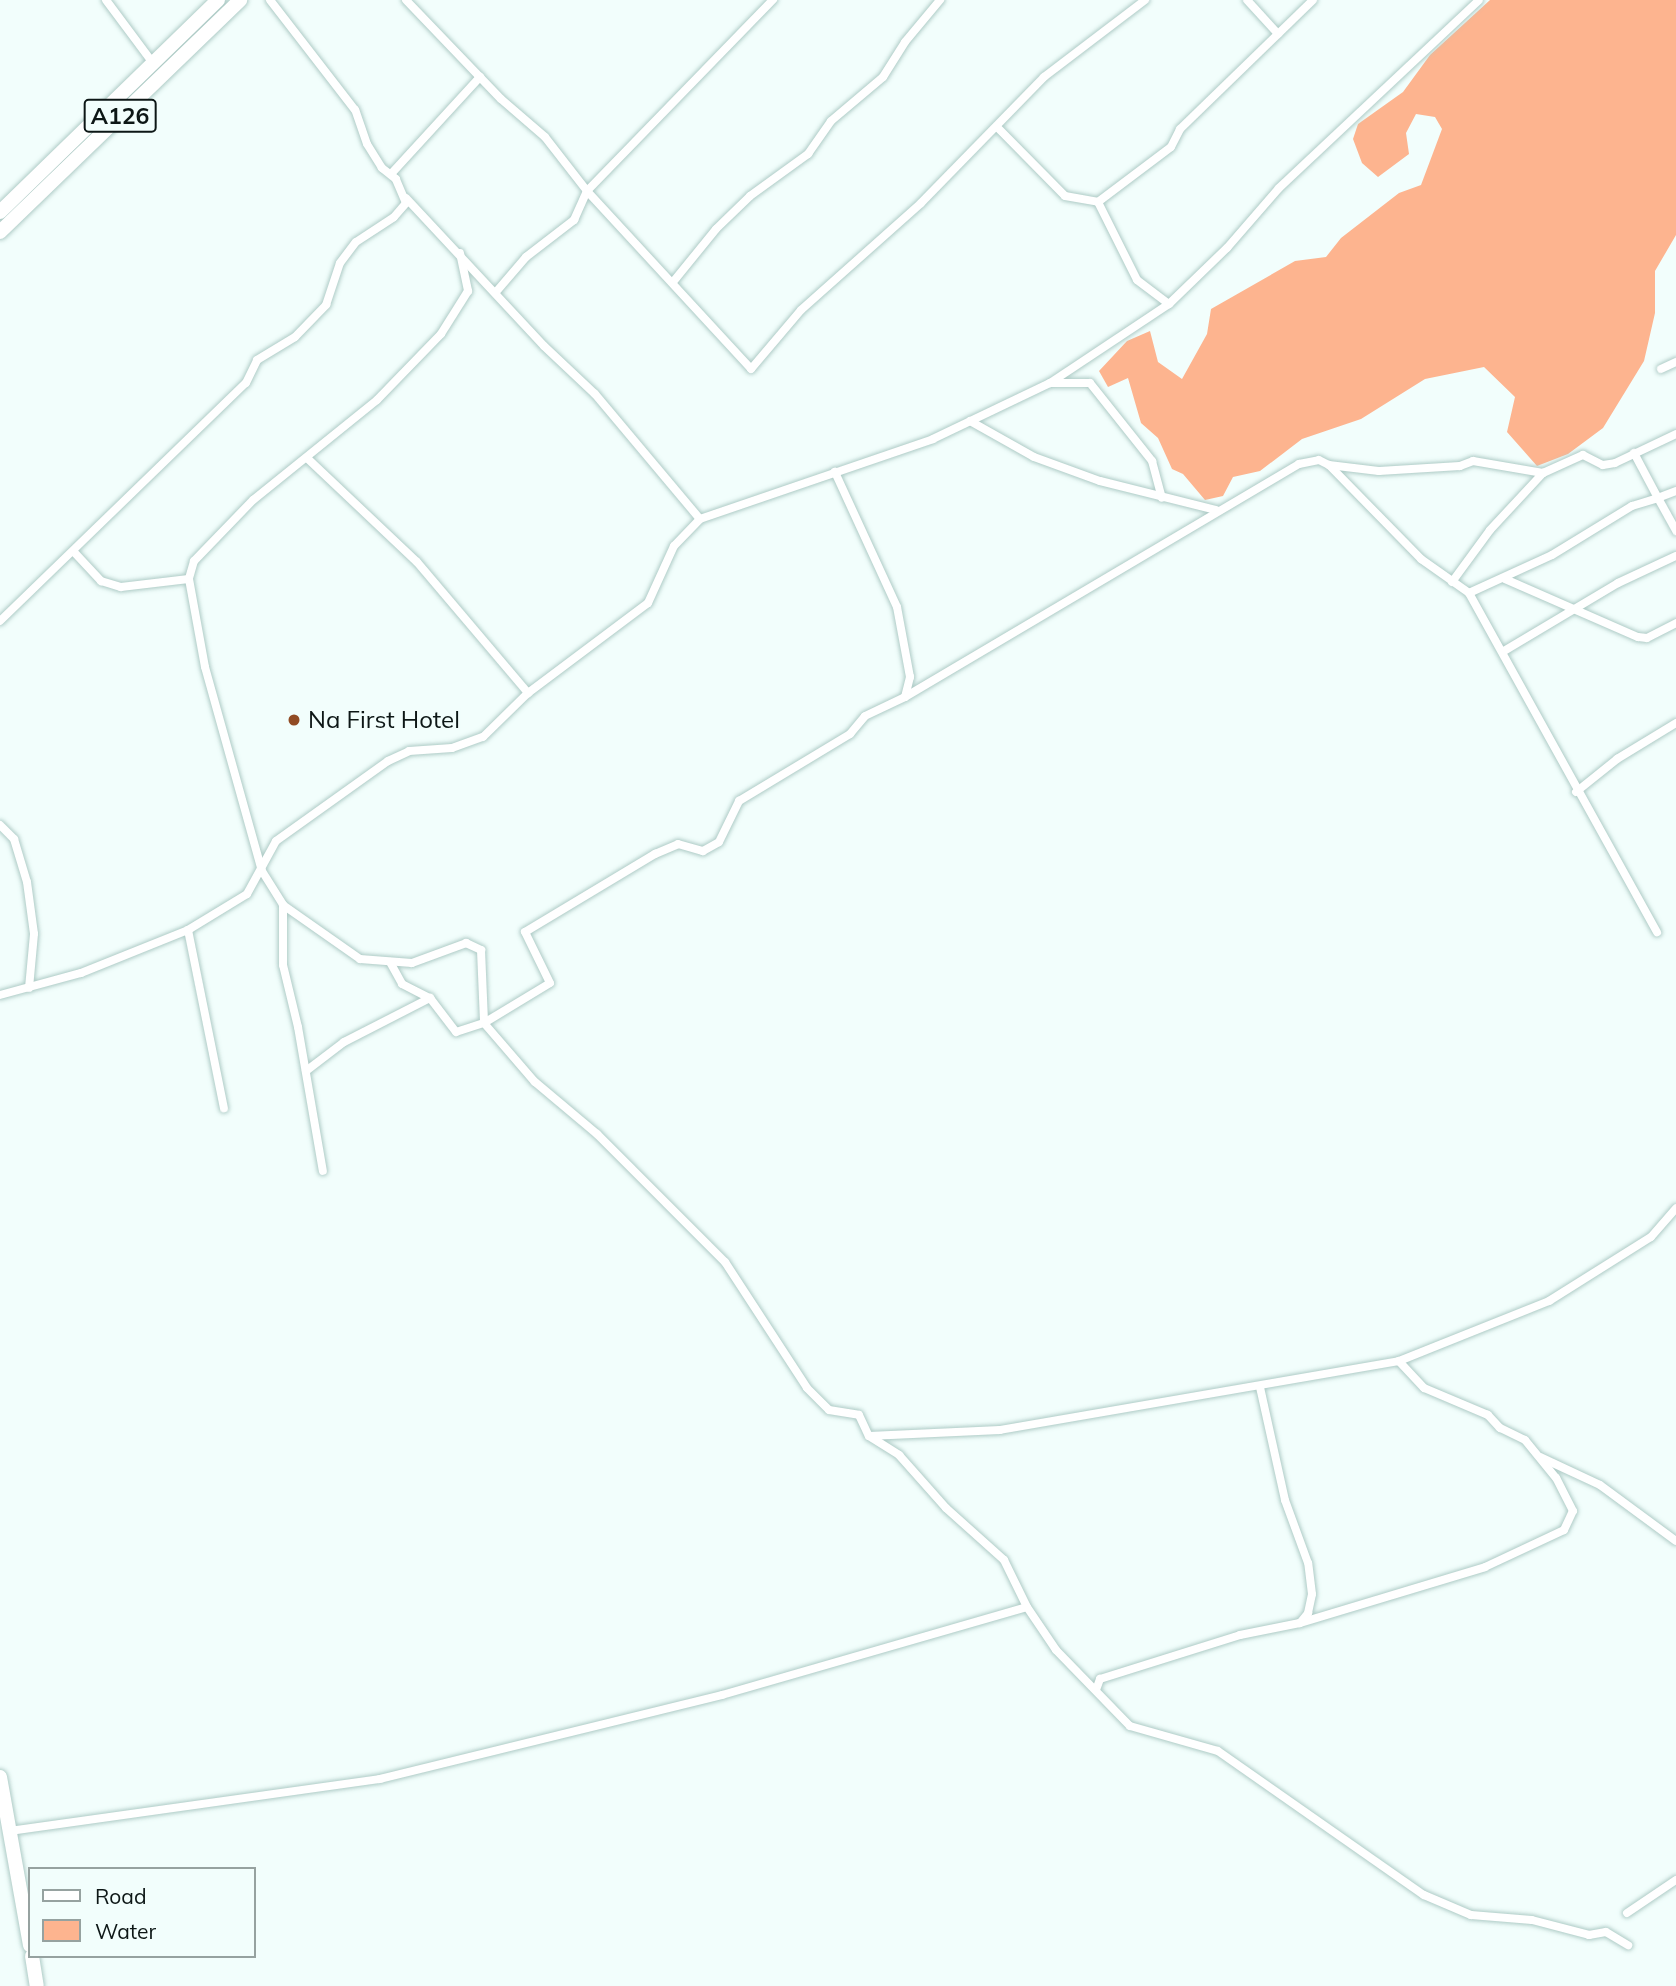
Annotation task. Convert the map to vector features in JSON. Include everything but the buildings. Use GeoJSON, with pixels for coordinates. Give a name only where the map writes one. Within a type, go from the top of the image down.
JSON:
{"type":"FeatureCollection","features":[{"type":"Feature","properties":{"kind":"highway","name":"A126"},"geometry":{"type":"LineString","coordinates":[[0,212],[218,0]]}},
{"type":"Feature","properties":{"kind":"highway","name":"A126"},"geometry":{"type":"LineString","coordinates":[[0,232],[240,0]]}},
{"type":"Feature","properties":{"kind":"highway"},"geometry":{"type":"LineString","coordinates":[[0,1777],[28,1934]]}},
{"type":"Feature","properties":{"kind":"highway"},"geometry":{"type":"LineString","coordinates":[[32,1958],[37,1986]]}},
{"type":"Feature","properties":{"kind":"street"},"geometry":{"type":"LineString","coordinates":[[106,0],[153,64]]}},
{"type":"Feature","properties":{"kind":"street"},"geometry":{"type":"LineString","coordinates":[[270,0],[355,110],[367,144],[406,198],[595,394],[700,519]]}},
{"type":"Feature","properties":{"kind":"street"},"geometry":{"type":"LineString","coordinates":[[406,0],[480,77],[545,137],[587,191],[751,369],[801,310],[998,128],[1044,77],[1145,0]]}},
{"type":"Feature","properties":{"kind":"street"},"geometry":{"type":"LineString","coordinates":[[496,292],[526,257],[574,220],[587,191],[773,0]]}},
{"type":"Feature","properties":{"kind":"street"},"geometry":{"type":"LineString","coordinates":[[673,282],[716,229],[750,196],[808,155],[831,121],[883,76],[905,42],[940,0]]}},
{"type":"Feature","properties":{"kind":"street"},"geometry":{"type":"LineString","coordinates":[[1247,0],[1278,34]]}},
{"type":"Feature","properties":{"kind":"street"},"geometry":{"type":"LineString","coordinates":[[998,128],[1065,196],[1098,202],[1171,147],[1180,129],[1312,0]]}},
{"type":"Feature","properties":{"kind":"street"},"geometry":{"type":"LineString","coordinates":[[0,995],[29,988],[188,930],[247,894],[262,871],[276,841],[388,761],[408,751],[452,748],[483,737],[528,693],[648,604],[674,546],[700,519],[970,421],[1050,383],[1169,304],[1227,248],[1289,178],[1479,0]]}},
{"type":"Feature","properties":{"kind":"street"},"geometry":{"type":"LineString","coordinates":[[391,174],[480,77]]}},
{"type":"Feature","properties":{"kind":"street"},"geometry":{"type":"LineString","coordinates":[[0,621],[246,383],[257,360],[295,337],[326,305],[340,263],[356,242],[402,210],[406,198]]}},
{"type":"Feature","properties":{"kind":"street"},"geometry":{"type":"LineString","coordinates":[[1098,202],[1137,280],[1169,304]]}},
{"type":"Feature","properties":{"kind":"street"},"geometry":{"type":"LineString","coordinates":[[460,253],[468,291],[441,334],[377,400],[253,500],[194,561],[189,579],[205,667],[262,871],[283,905],[360,959],[412,963],[466,943],[481,950],[484,1023],[535,1082],[597,1134],[725,1262],[807,1388],[829,1410],[859,1415],[869,1436],[899,1455],[946,1508],[1004,1560],[1027,1606],[1056,1650],[1130,1726],[1218,1751],[1424,1895],[1471,1915],[1532,1920],[1590,1935],[1606,1932],[1628,1945]]}},
{"type":"Feature","properties":{"kind":"street"},"geometry":{"type":"LineString","coordinates":[[1661,369],[1676,362]]}},
{"type":"Feature","properties":{"kind":"street"},"geometry":{"type":"LineString","coordinates":[[1050,383],[1090,383],[1152,461],[1162,498]]}},
{"type":"Feature","properties":{"kind":"street"},"geometry":{"type":"LineString","coordinates":[[970,421],[1034,457],[1162,498],[1216,510]]}},
{"type":"Feature","properties":{"kind":"street"},"geometry":{"type":"LineString","coordinates":[[1452,582],[1490,530],[1544,473],[1583,455],[1603,465],[1676,434]]}},
{"type":"Feature","properties":{"kind":"street"},"geometry":{"type":"LineString","coordinates":[[1633,453],[1676,531]]}},
{"type":"Feature","properties":{"kind":"street"},"geometry":{"type":"LineString","coordinates":[[307,458],[417,562],[528,693]]}},
{"type":"Feature","properties":{"kind":"street"},"geometry":{"type":"LineString","coordinates":[[390,962],[402,984],[430,998],[456,1032],[484,1023],[550,983],[525,932],[656,854],[678,845],[704,850],[719,842],[739,801],[850,734],[865,716],[905,697],[1216,510],[1298,464],[1319,460],[1329,465],[1421,559],[1469,593],[1504,651],[1576,792],[1657,932]]}},
{"type":"Feature","properties":{"kind":"street"},"geometry":{"type":"LineString","coordinates":[[1329,465],[1379,471],[1460,466],[1473,461],[1544,473]]}},
{"type":"Feature","properties":{"kind":"street"},"geometry":{"type":"LineString","coordinates":[[835,472],[897,607],[910,677],[905,697]]}},
{"type":"Feature","properties":{"kind":"street"},"geometry":{"type":"LineString","coordinates":[[1469,593],[1505,579],[1632,506],[1676,491]]}},
{"type":"Feature","properties":{"kind":"street"},"geometry":{"type":"LineString","coordinates":[[74,552],[101,580],[121,587],[189,579]]}},
{"type":"Feature","properties":{"kind":"street"},"geometry":{"type":"LineString","coordinates":[[1504,651],[1676,556]]}},
{"type":"Feature","properties":{"kind":"street"},"geometry":{"type":"LineString","coordinates":[[1505,579],[1609,628],[1647,638],[1676,623]]}},
{"type":"Feature","properties":{"kind":"street"},"geometry":{"type":"LineString","coordinates":[[1576,792],[1618,759],[1676,723]]}},
{"type":"Feature","properties":{"kind":"street"},"geometry":{"type":"LineString","coordinates":[[0,825],[14,839],[27,882],[34,934],[29,988]]}},
{"type":"Feature","properties":{"kind":"street"},"geometry":{"type":"LineString","coordinates":[[283,905],[282,965],[306,1071],[323,1171]]}},
{"type":"Feature","properties":{"kind":"street"},"geometry":{"type":"LineString","coordinates":[[188,930],[224,1108]]}},
{"type":"Feature","properties":{"kind":"street"},"geometry":{"type":"LineString","coordinates":[[306,1071],[344,1042],[430,998]]}},
{"type":"Feature","properties":{"kind":"street"},"geometry":{"type":"LineString","coordinates":[[869,1436],[1000,1430],[1260,1387],[1399,1360],[1549,1301],[1651,1237],[1676,1208]]}},
{"type":"Feature","properties":{"kind":"street"},"geometry":{"type":"LineString","coordinates":[[1096,1690],[1100,1679],[1139,1666],[1240,1635],[1300,1623],[1471,1572],[1563,1530],[1573,1511],[1539,1456],[1525,1440],[1500,1428],[1488,1415],[1424,1388],[1399,1360]]}},
{"type":"Feature","properties":{"kind":"street"},"geometry":{"type":"LineString","coordinates":[[1260,1387],[1285,1500],[1308,1563],[1312,1594],[1300,1623]]}},
{"type":"Feature","properties":{"kind":"street"},"geometry":{"type":"LineString","coordinates":[[1539,1456],[1600,1485],[1676,1541]]}},
{"type":"Feature","properties":{"kind":"street"},"geometry":{"type":"LineString","coordinates":[[10,1831],[380,1779],[722,1695],[1027,1606]]}},
{"type":"Feature","properties":{"kind":"street"},"geometry":{"type":"LineString","coordinates":[[1627,1913],[1676,1880]]}},
{"type":"Feature","properties":{"kind":"water"},"geometry":{"type":"Polygon","coordinates":[[[1490,0],[1676,0],[1676,235],[1655,271],[1655,313],[1644,361],[1603,428],[1568,454],[1537,466],[1507,432],[1515,397],[1484,367],[1425,379],[1361,419],[1302,439],[1260,471],[1233,477],[1223,496],[1205,500],[1183,474],[1172,469],[1158,438],[1141,423],[1128,378],[1108,387],[1099,371],[1127,341],[1150,331],[1158,362],[1182,379],[1207,334],[1211,309],[1295,261],[1326,257],[1341,238],[1399,193],[1421,185],[1442,129],[1435,117],[1416,114],[1406,133],[1409,154],[1378,177],[1362,163],[1353,139],[1358,124],[1403,92],[1430,55],[1490,0]]]}},
{"type":"Feature","properties":{"kind":"place","name":"Na First Hotel"},"geometry":{"type":"Point","coordinates":[294,720]}}]}
